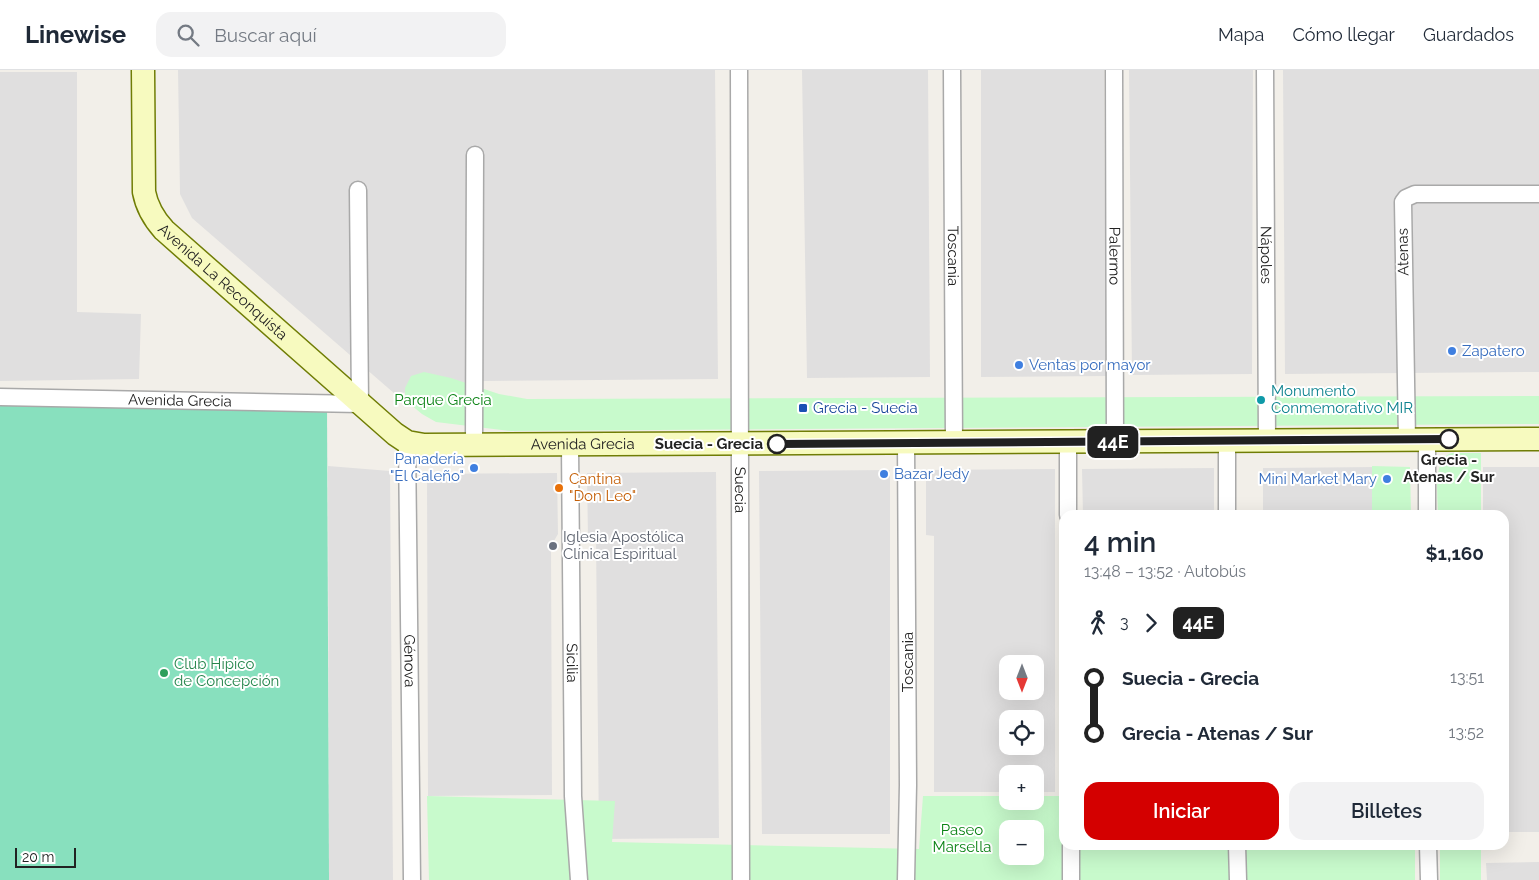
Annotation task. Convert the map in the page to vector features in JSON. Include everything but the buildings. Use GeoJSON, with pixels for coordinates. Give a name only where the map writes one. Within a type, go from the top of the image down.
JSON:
{"type":"FeatureCollection","features":[{"type":"Feature","properties":{"kind":"main road","name":"Avenida La Reconquista"},"geometry":{"type":"LineString","coordinates":[[143,70],[144,192],[149,210],[156,221],[360,404],[407,442]]}},
{"type":"Feature","properties":{"kind":"main road","name":"Avenida Grecia"},"geometry":{"type":"LineString","coordinates":[[407,442],[417,445],[570,445],[1539,439]]}},
{"type":"Feature","properties":{"kind":"street","name":"Suecia"},"geometry":{"type":"LineString","coordinates":[[739,70],[741,880]]}},
{"type":"Feature","properties":{"kind":"street","name":"Toscania"},"geometry":{"type":"LineString","coordinates":[[952,70],[954,443]]}},
{"type":"Feature","properties":{"kind":"street","name":"Palermo"},"geometry":{"type":"LineString","coordinates":[[1114,70],[1116,442]]}},
{"type":"Feature","properties":{"kind":"street","name":"Nápoles"},"geometry":{"type":"LineString","coordinates":[[1265,70],[1267,441]]}},
{"type":"Feature","properties":{"kind":"street"},"geometry":{"type":"LineString","coordinates":[[474,445],[475,155]]}},
{"type":"Feature","properties":{"kind":"street"},"geometry":{"type":"LineString","coordinates":[[358,190],[360,404]]}},
{"type":"Feature","properties":{"kind":"street","name":"Atenas"},"geometry":{"type":"LineString","coordinates":[[1426,510],[1417,440],[1403,202],[1406,198],[1415,194],[1539,194]]}},
{"type":"Feature","properties":{"kind":"street","name":"Avenida Grecia"},"geometry":{"type":"LineString","coordinates":[[0,397],[360,404]]}},
{"type":"Feature","properties":{"kind":"street"},"geometry":{"type":"LineString","coordinates":[[1227,441],[1227,510]]}},
{"type":"Feature","properties":{"kind":"street","name":"Génova"},"geometry":{"type":"LineString","coordinates":[[407,442],[412,880]]}},
{"type":"Feature","properties":{"kind":"street"},"geometry":{"type":"LineString","coordinates":[[1068,442],[1068,510]]}},
{"type":"Feature","properties":{"kind":"street","name":"Toscania"},"geometry":{"type":"LineString","coordinates":[[906,443],[908,785],[906,880]]}},
{"type":"Feature","properties":{"kind":"street","name":"Sicilia"},"geometry":{"type":"LineString","coordinates":[[570,445],[573,796],[580,880]]}},
{"type":"Feature","properties":{"kind":"street"},"geometry":{"type":"LineString","coordinates":[[1071,850],[1071,880]]}},
{"type":"Feature","properties":{"kind":"street"},"geometry":{"type":"LineString","coordinates":[[1237,850],[1238,880]]}},
{"type":"Feature","properties":{"kind":"street"},"geometry":{"type":"LineString","coordinates":[[1428,850],[1428,880]]}},
{"type":"Feature","properties":{"kind":"shaded area"},"geometry":{"type":"Polygon","coordinates":[[[178,70],[715,70],[718,379],[485,381],[395,394],[192,218],[180,194],[178,70]]]}},
{"type":"Feature","properties":{"kind":"shaded area"},"geometry":{"type":"Polygon","coordinates":[[[802,70],[928,70],[930,377],[807,378],[802,70]]]}},
{"type":"Feature","properties":{"kind":"shaded area"},"geometry":{"type":"Polygon","coordinates":[[[981,70],[1104,70],[1106,376],[981,377],[981,70]]]}},
{"type":"Feature","properties":{"kind":"shaded area"},"geometry":{"type":"Polygon","coordinates":[[[1129,70],[1253,70],[1252,374],[1132,375],[1129,70]]]}},
{"type":"Feature","properties":{"kind":"shaded area"},"geometry":{"type":"Polygon","coordinates":[[[1283,70],[1539,70],[1539,372],[1285,374],[1283,70]]]}},
{"type":"Feature","properties":{"kind":"shaded area"},"geometry":{"type":"Polygon","coordinates":[[[0,72],[77,72],[77,312],[141,314],[139,379],[0,381],[0,72]]]}},
{"type":"Feature","properties":{"kind":"shaded area"},"geometry":{"type":"Polygon","coordinates":[[[328,466],[390,471],[393,880],[329,880],[328,466]]]}},
{"type":"Feature","properties":{"kind":"shaded area"},"geometry":{"type":"Polygon","coordinates":[[[1376,467],[1376,510],[1263,510],[1263,468],[1376,467]]]}},
{"type":"Feature","properties":{"kind":"shaded area"},"geometry":{"type":"Polygon","coordinates":[[[1483,467],[1539,467],[1539,832],[1509,832],[1509,510],[1483,510],[1483,467]]]}},
{"type":"Feature","properties":{"kind":"shaded area"},"geometry":{"type":"Polygon","coordinates":[[[1214,468],[1214,510],[1083,510],[1082,469],[1214,468]]]}},
{"type":"Feature","properties":{"kind":"shaded area"},"geometry":{"type":"Polygon","coordinates":[[[1055,469],[1055,792],[1044,792],[1044,765],[999,765],[999,792],[934,792],[934,536],[926,535],[926,470],[1055,469]]]}},
{"type":"Feature","properties":{"kind":"shaded area"},"geometry":{"type":"Polygon","coordinates":[[[890,470],[890,834],[762,834],[759,471],[890,470]]]}},
{"type":"Feature","properties":{"kind":"shaded area"},"geometry":{"type":"Polygon","coordinates":[[[716,472],[719,838],[599,839],[596,538],[588,538],[587,473],[716,472]]]}},
{"type":"Feature","properties":{"kind":"shaded area"},"geometry":{"type":"Polygon","coordinates":[[[557,473],[558,534],[551,546],[552,795],[428,796],[427,474],[557,473]]]}},
{"type":"Feature","properties":{"kind":"shaded area"},"geometry":{"type":"Polygon","coordinates":[[[1539,862],[1539,880],[1487,880],[1486,863],[1539,862]]]}},
{"type":"Feature","properties":{"kind":"green space","name":"Parque Grecia"},"geometry":{"type":"Polygon","coordinates":[[[424,372],[451,378],[499,394],[527,399],[1539,396],[1539,424],[511,431],[436,422],[422,414],[405,400],[405,388],[411,376],[424,372]]]}},
{"type":"Feature","properties":{"kind":"green space","name":"Club Hípico de Concepción"},"geometry":{"type":"Polygon","coordinates":[[[327,405],[329,880],[0,880],[0,406],[327,405]]]}},
{"type":"Feature","properties":{"kind":"green space"},"geometry":{"type":"Polygon","coordinates":[[[1452,453],[1481,453],[1481,510],[1438,510],[1439,470],[1441,462],[1452,453]]]}},
{"type":"Feature","properties":{"kind":"green space"},"geometry":{"type":"Polygon","coordinates":[[[1372,466],[1410,467],[1411,510],[1372,510],[1372,466]]]}},
{"type":"Feature","properties":{"kind":"green space","name":"Paseo Marsella"},"geometry":{"type":"Polygon","coordinates":[[[427,796],[615,801],[612,842],[919,849],[923,796],[999,796],[999,810],[1044,810],[1044,796],[1059,796],[1059,850],[1415,850],[1415,880],[429,880],[427,796]]]}},
{"type":"Feature","properties":{"kind":"green space"},"geometry":{"type":"Polygon","coordinates":[[[1440,850],[1481,850],[1481,880],[1440,880],[1440,850]]]}},
{"type":"Feature","properties":{"kind":"bus line","name":"44E"},"geometry":{"type":"LineString","coordinates":[[777,444],[1449,439]]}},
{"type":"Feature","properties":{"kind":"place","name":"Zapatero"},"geometry":{"type":"Point","coordinates":[1452,351]}},
{"type":"Feature","properties":{"kind":"place","name":"Ventas por mayor"},"geometry":{"type":"Point","coordinates":[1019,365]}},
{"type":"Feature","properties":{"kind":"place","name":"Monumento Conmemorativo MIR"},"geometry":{"type":"Point","coordinates":[1261,400]}},
{"type":"Feature","properties":{"kind":"place","name":"Grecia - Suecia"},"geometry":{"type":"Point","coordinates":[803,408]}},
{"type":"Feature","properties":{"kind":"place","name":"Grecia - Atenas / Sur"},"geometry":{"type":"Point","coordinates":[1449,439]}},
{"type":"Feature","properties":{"kind":"place","name":"Suecia - Grecia"},"geometry":{"type":"Point","coordinates":[777,444]}},
{"type":"Feature","properties":{"kind":"place","name":"Panadería \"El Caleño\""},"geometry":{"type":"Point","coordinates":[474,468]}},
{"type":"Feature","properties":{"kind":"place","name":"Bazar Jedy"},"geometry":{"type":"Point","coordinates":[884,474]}},
{"type":"Feature","properties":{"kind":"place","name":"Mini Market Mary"},"geometry":{"type":"Point","coordinates":[1387,479]}},
{"type":"Feature","properties":{"kind":"place","name":"Cantina \"Don Leo\""},"geometry":{"type":"Point","coordinates":[559,488]}},
{"type":"Feature","properties":{"kind":"place","name":"Iglesia Apostólica Clínica Espiritual"},"geometry":{"type":"Point","coordinates":[553,546]}},
{"type":"Feature","properties":{"kind":"place","name":"Club Hípico de Concepción"},"geometry":{"type":"Point","coordinates":[164,673]}}]}
